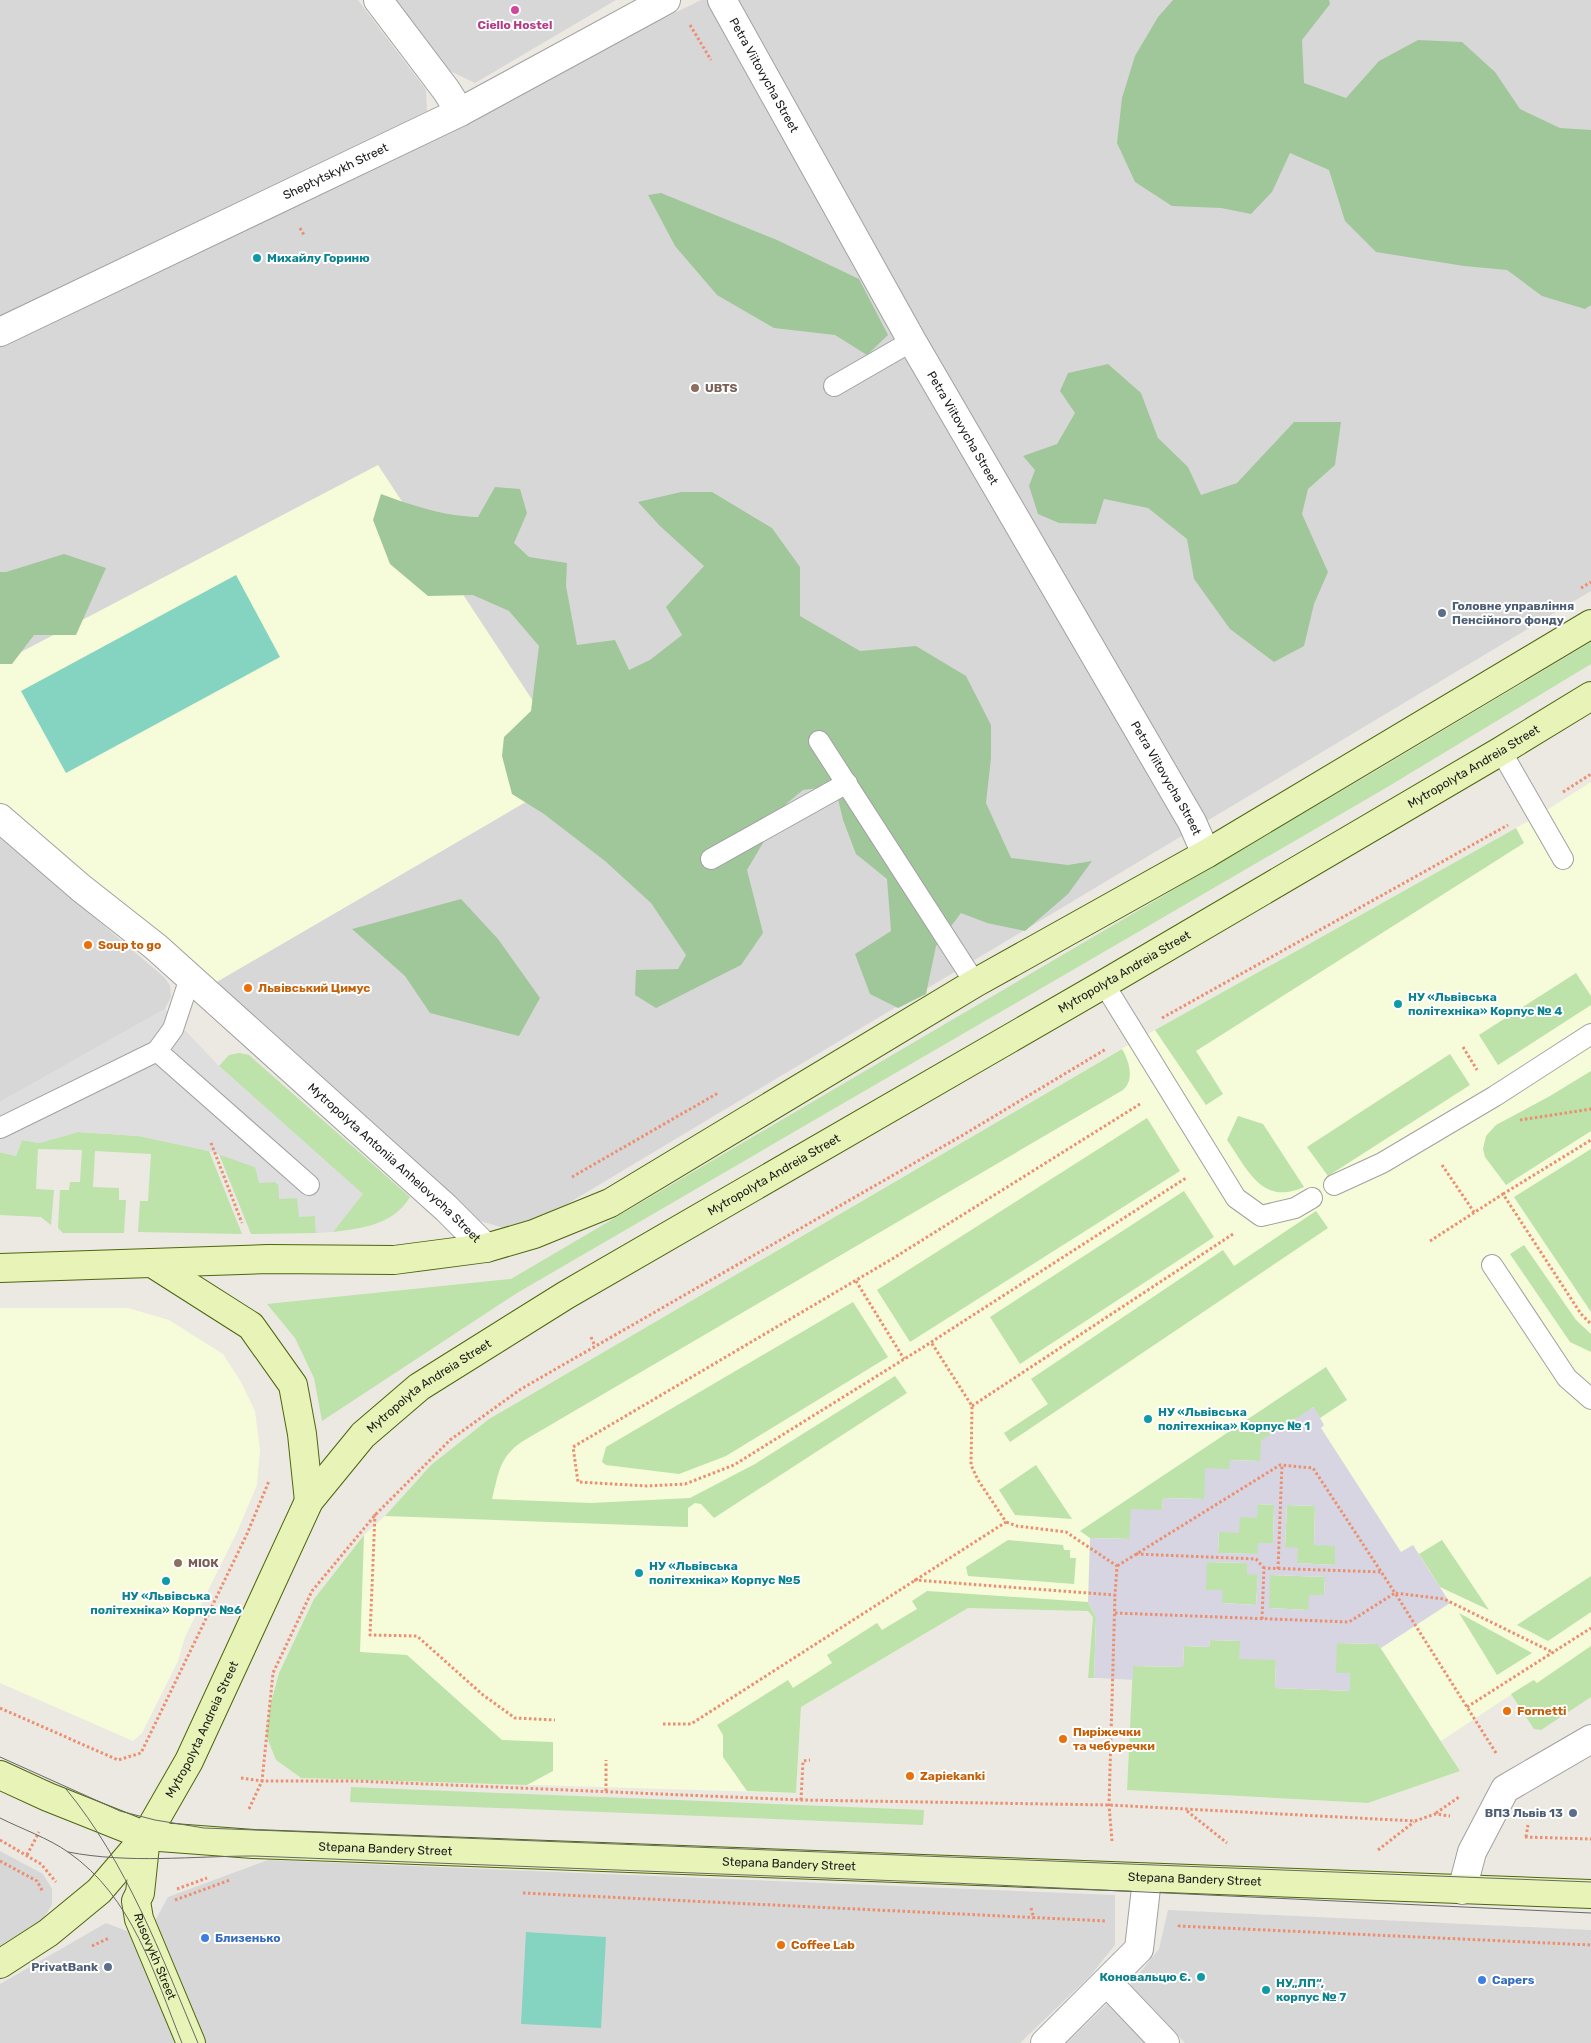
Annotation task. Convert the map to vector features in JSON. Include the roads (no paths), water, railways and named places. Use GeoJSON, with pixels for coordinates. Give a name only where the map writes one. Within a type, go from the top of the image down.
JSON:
{"type":"FeatureCollection","features":[{"type":"Feature","properties":{"kind":"street"},"geometry":{"type":"LineString","coordinates":[[378,0],[446,90],[460,112]]}},
{"type":"Feature","properties":{"kind":"street","name":"Sheptytskykh Street"},"geometry":{"type":"LineString","coordinates":[[0,332],[460,112],[666,0]]}},
{"type":"Feature","properties":{"kind":"street","name":"Petra Viitovycha Street"},"geometry":{"type":"LineString","coordinates":[[722,0],[912,341],[1192,822],[1206,854]]}},
{"type":"Feature","properties":{"kind":"street"},"geometry":{"type":"LineString","coordinates":[[486,1248],[534,1234],[610,1203],[975,983],[1206,854],[1591,624]]}},
{"type":"Feature","properties":{"kind":"street","name":"Mytropolyta Andreia Street"},"geometry":{"type":"LineString","coordinates":[[146,1836],[189,1761],[309,1501],[362,1435],[419,1387],[566,1295],[1104,984],[1501,751],[1591,696]]}},
{"type":"Feature","properties":{"kind":"street","name":"Mytropolyta Antoniia Anhelovycha Street"},"geometry":{"type":"LineString","coordinates":[[0,818],[80,888],[156,947],[446,1208],[486,1248]]}},
{"type":"Feature","properties":{"kind":"street","name":"Mytropolyta Antoniia Anhelovycha Street"},"geometry":{"type":"LineString","coordinates":[[0,1268],[268,1259],[394,1260],[486,1248]]}},
{"type":"Feature","properties":{"kind":"street"},"geometry":{"type":"LineString","coordinates":[[152,1263],[251,1326],[293,1385],[302,1434],[309,1501]]}},
{"type":"Feature","properties":{"kind":"street"},"geometry":{"type":"LineString","coordinates":[[1462,1890],[1472,1852],[1505,1789],[1591,1739]]}},
{"type":"Feature","properties":{"kind":"street","name":"Stepana Bandery Street"},"geometry":{"type":"LineString","coordinates":[[0,1775],[48,1797],[146,1836],[254,1844],[1591,1894]]}},
{"type":"Feature","properties":{"kind":"street"},"geometry":{"type":"LineString","coordinates":[[0,1964],[48,1933],[99,1891],[146,1836]]}},
{"type":"Feature","properties":{"kind":"street","name":"Rusovykh Street"},"geometry":{"type":"LineString","coordinates":[[146,1836],[140,1893],[136,1901],[139,1919],[191,2043]]}},
{"type":"Feature","properties":{"kind":"street"},"geometry":{"type":"LineString","coordinates":[[1045,2043],[1139,1949],[1146,1878]]}},
{"type":"Feature","properties":{"kind":"street"},"geometry":{"type":"LineString","coordinates":[[1107,1982],[1165,2043]]}},
{"type":"Feature","properties":{"kind":"lane"},"geometry":{"type":"LineString","coordinates":[[834,386],[912,341]]}},
{"type":"Feature","properties":{"kind":"lane"},"geometry":{"type":"LineString","coordinates":[[819,741],[975,983]]}},
{"type":"Feature","properties":{"kind":"lane"},"geometry":{"type":"LineString","coordinates":[[1501,751],[1563,858]]}},
{"type":"Feature","properties":{"kind":"lane"},"geometry":{"type":"LineString","coordinates":[[711,858],[847,783]]}},
{"type":"Feature","properties":{"kind":"lane"},"geometry":{"type":"LineString","coordinates":[[0,1128],[157,1051],[174,1028],[190,978]]}},
{"type":"Feature","properties":{"kind":"lane"},"geometry":{"type":"LineString","coordinates":[[1104,984],[1133,1034],[1236,1198],[1260,1216],[1295,1208],[1312,1198]]}},
{"type":"Feature","properties":{"kind":"lane"},"geometry":{"type":"LineString","coordinates":[[1334,1185],[1382,1163],[1495,1096],[1591,1034]]}},
{"type":"Feature","properties":{"kind":"lane"},"geometry":{"type":"LineString","coordinates":[[157,1051],[309,1185]]}},
{"type":"Feature","properties":{"kind":"lane"},"geometry":{"type":"LineString","coordinates":[[1492,1265],[1567,1378],[1591,1399]]}},
{"type":"Feature","properties":{"kind":"tram line"},"geometry":{"type":"LineString","coordinates":[[0,1757],[120,1811],[155,1820],[204,1828],[1591,1882]]}},
{"type":"Feature","properties":{"kind":"tram line"},"geometry":{"type":"LineString","coordinates":[[66,1789],[88,1818],[125,1879],[156,1943],[198,2043]]}},
{"type":"Feature","properties":{"kind":"tram line"},"geometry":{"type":"LineString","coordinates":[[0,1818],[68,1852],[90,1870],[109,1891],[139,1938],[182,2043]]}},
{"type":"Feature","properties":{"kind":"tram line"},"geometry":{"type":"LineString","coordinates":[[68,1852],[91,1856],[138,1859],[254,1856],[953,1883],[1591,1913]]}},
{"type":"Feature","properties":{"kind":"place","name":"Сiello Hostel"},"geometry":{"type":"Point","coordinates":[515,10]}},
{"type":"Feature","properties":{"kind":"place","name":"Михайлу Гориню"},"geometry":{"type":"Point","coordinates":[257,258]}},
{"type":"Feature","properties":{"kind":"place","name":"UBTS"},"geometry":{"type":"Point","coordinates":[695,388]}},
{"type":"Feature","properties":{"kind":"place","name":"Головне управління Пенсійного фонду"},"geometry":{"type":"Point","coordinates":[1442,613]}},
{"type":"Feature","properties":{"kind":"place","name":"Soup to go"},"geometry":{"type":"Point","coordinates":[88,945]}},
{"type":"Feature","properties":{"kind":"place","name":"Львівський Цимус"},"geometry":{"type":"Point","coordinates":[248,988]}},
{"type":"Feature","properties":{"kind":"place","name":"НУ «Львівська політехніка» Корпус № 4"},"geometry":{"type":"Point","coordinates":[1398,1004]}},
{"type":"Feature","properties":{"kind":"place","name":"НУ «Львівська політехніка» Корпус № 1"},"geometry":{"type":"Point","coordinates":[1148,1419]}},
{"type":"Feature","properties":{"kind":"place","name":"МІОК"},"geometry":{"type":"Point","coordinates":[178,1563]}},
{"type":"Feature","properties":{"kind":"place","name":"НУ «Львівська політехніка» Корпус №5"},"geometry":{"type":"Point","coordinates":[639,1573]}},
{"type":"Feature","properties":{"kind":"place","name":"НУ «Львівська політехніка» Корпус №6"},"geometry":{"type":"Point","coordinates":[166,1581]}},
{"type":"Feature","properties":{"kind":"place","name":"Fornetti"},"geometry":{"type":"Point","coordinates":[1507,1711]}},
{"type":"Feature","properties":{"kind":"place","name":"Пиріжечки та чебуречки"},"geometry":{"type":"Point","coordinates":[1063,1739]}},
{"type":"Feature","properties":{"kind":"place","name":"Zapiekanki"},"geometry":{"type":"Point","coordinates":[910,1776]}},
{"type":"Feature","properties":{"kind":"place","name":"ВПЗ Львів 13"},"geometry":{"type":"Point","coordinates":[1573,1813]}},
{"type":"Feature","properties":{"kind":"place","name":"Близенько"},"geometry":{"type":"Point","coordinates":[205,1938]}},
{"type":"Feature","properties":{"kind":"place","name":"Coffee Lab"},"geometry":{"type":"Point","coordinates":[781,1945]}},
{"type":"Feature","properties":{"kind":"place","name":"PrivatBank"},"geometry":{"type":"Point","coordinates":[108,1967]}},
{"type":"Feature","properties":{"kind":"place","name":"Коновальцю Є."},"geometry":{"type":"Point","coordinates":[1201,1977]}},
{"type":"Feature","properties":{"kind":"place","name":"Capers"},"geometry":{"type":"Point","coordinates":[1482,1980]}},
{"type":"Feature","properties":{"kind":"place","name":"НУ„ЛП“, корпус № 7"},"geometry":{"type":"Point","coordinates":[1266,1990]}}]}
